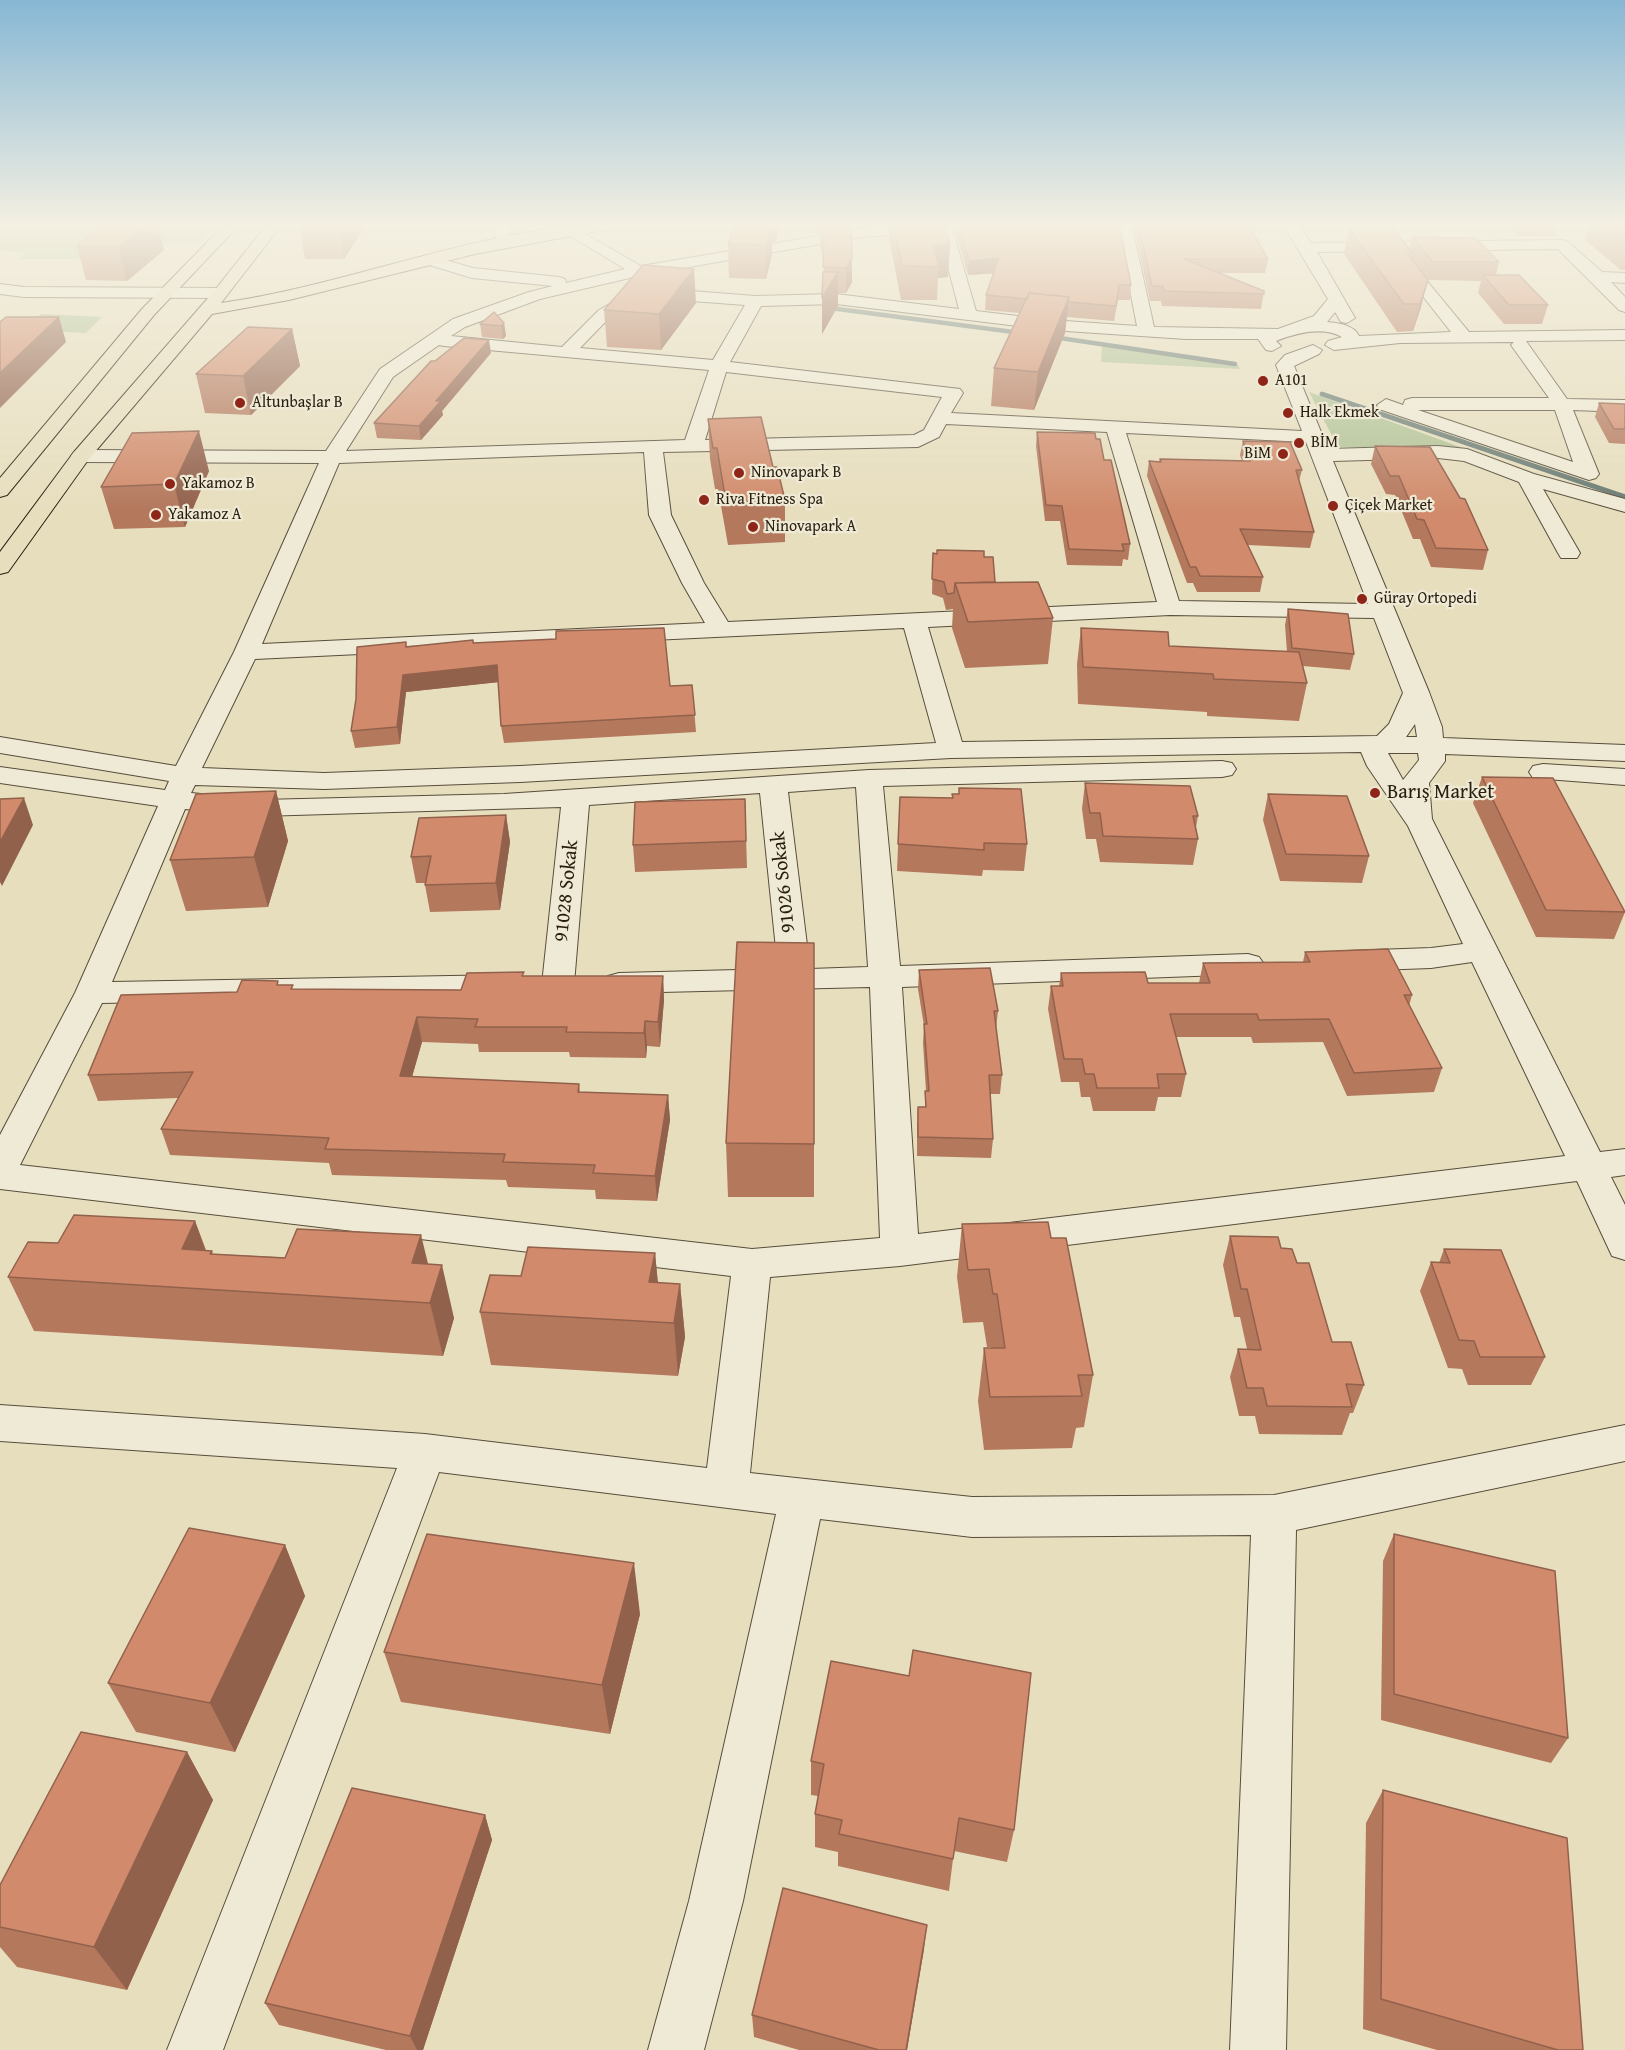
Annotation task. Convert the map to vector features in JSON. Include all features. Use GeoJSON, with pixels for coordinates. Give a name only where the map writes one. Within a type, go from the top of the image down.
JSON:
{"type":"FeatureCollection","features":[{"type":"Feature","properties":{"kind":"main road"},"geometry":{"type":"LineString","coordinates":[[0,491],[134,319]]}},
{"type":"Feature","properties":{"kind":"main road"},"geometry":{"type":"LineString","coordinates":[[0,567],[184,319]]}},
{"type":"Feature","properties":{"kind":"street"},"geometry":{"type":"LineString","coordinates":[[0,1169],[91,993],[179,788],[246,652],[332,457],[386,373],[459,323],[471,319]]}},
{"type":"Feature","properties":{"kind":"street"},"geometry":{"type":"LineString","coordinates":[[566,352],[598,319]]}},
{"type":"Feature","properties":{"kind":"street"},"geometry":{"type":"LineString","coordinates":[[693,446],[719,366],[744,319]]}},
{"type":"Feature","properties":{"kind":"street"},"geometry":{"type":"LineString","coordinates":[[999,319],[1051,325],[1274,340],[1294,352],[1313,350]]}},
{"type":"Feature","properties":{"kind":"street"},"geometry":{"type":"LineString","coordinates":[[1143,319],[1146,331]]}},
{"type":"Feature","properties":{"kind":"street"},"geometry":{"type":"LineString","coordinates":[[1318,447],[1279,388],[1268,360],[1274,340],[1319,319]]}},
{"type":"Feature","properties":{"kind":"street"},"geometry":{"type":"LineString","coordinates":[[1347,319],[1349,323],[1347,337]]}},
{"type":"Feature","properties":{"kind":"street"},"geometry":{"type":"LineString","coordinates":[[1449,319],[1464,337]]}},
{"type":"Feature","properties":{"kind":"street"},"geometry":{"type":"LineString","coordinates":[[1306,326],[1328,327],[1347,337]]}},
{"type":"Feature","properties":{"kind":"street"},"geometry":{"type":"LineString","coordinates":[[1418,818],[1415,783],[1430,756],[1429,727],[1285,365],[1291,359],[1347,337],[1625,335]]}},
{"type":"Feature","properties":{"kind":"street"},"geometry":{"type":"LineString","coordinates":[[81,456],[332,457],[653,446],[918,441],[936,426],[954,393],[719,366],[433,340]]}},
{"type":"Feature","properties":{"kind":"street"},"geometry":{"type":"LineString","coordinates":[[1520,345],[1562,404],[1587,473]]}},
{"type":"Feature","properties":{"kind":"street"},"geometry":{"type":"LineString","coordinates":[[1606,478],[1386,405],[1625,406]]}},
{"type":"Feature","properties":{"kind":"street"},"geometry":{"type":"LineString","coordinates":[[936,426],[1117,434],[1467,455],[1527,478],[1625,506]]}},
{"type":"Feature","properties":{"kind":"street"},"geometry":{"type":"LineString","coordinates":[[1117,434],[1170,608]]}},
{"type":"Feature","properties":{"kind":"street"},"geometry":{"type":"LineString","coordinates":[[653,446],[660,515],[693,583],[720,628]]}},
{"type":"Feature","properties":{"kind":"street"},"geometry":{"type":"LineString","coordinates":[[1527,478],[1569,553]]}},
{"type":"Feature","properties":{"kind":"street"},"geometry":{"type":"LineString","coordinates":[[246,652],[1170,608],[1381,611]]}},
{"type":"Feature","properties":{"kind":"street"},"geometry":{"type":"LineString","coordinates":[[914,620],[951,750]]}},
{"type":"Feature","properties":{"kind":"street"},"geometry":{"type":"LineString","coordinates":[[1382,755],[1407,718],[1416,692]]}},
{"type":"Feature","properties":{"kind":"street"},"geometry":{"type":"LineString","coordinates":[[0,745],[261,808],[413,806],[869,778],[1382,755]]}},
{"type":"Feature","properties":{"kind":"street"},"geometry":{"type":"LineString","coordinates":[[0,775],[179,788],[520,774],[951,750],[1430,756],[1625,753]]}},
{"type":"Feature","properties":{"kind":"street"},"geometry":{"type":"LineString","coordinates":[[1382,755],[1391,777],[1418,818],[1480,951],[1589,1165],[1625,1246]]}},
{"type":"Feature","properties":{"kind":"street"},"geometry":{"type":"LineString","coordinates":[[1430,756],[1625,777]]}},
{"type":"Feature","properties":{"kind":"street"},"geometry":{"type":"LineString","coordinates":[[869,778],[885,977],[900,1251]]}},
{"type":"Feature","properties":{"kind":"street","name":"91026 Sokak"},"geometry":{"type":"LineString","coordinates":[[773,784],[795,979]]}},
{"type":"Feature","properties":{"kind":"street","name":"91028 Sokak"},"geometry":{"type":"LineString","coordinates":[[576,797],[578,984]]}},
{"type":"Feature","properties":{"kind":"street"},"geometry":{"type":"LineString","coordinates":[[1324,962],[1431,958],[1480,951]]}},
{"type":"Feature","properties":{"kind":"street"},"geometry":{"type":"LineString","coordinates":[[91,993],[885,977],[1277,963]]}},
{"type":"Feature","properties":{"kind":"street"},"geometry":{"type":"LineString","coordinates":[[0,1176],[752,1264],[900,1251],[1625,1162]]}},
{"type":"Feature","properties":{"kind":"street"},"geometry":{"type":"LineString","coordinates":[[726,1489],[752,1264]]}},
{"type":"Feature","properties":{"kind":"street"},"geometry":{"type":"LineString","coordinates":[[0,1423],[425,1452],[972,1517],[1274,1515],[1625,1443]]}},
{"type":"Feature","properties":{"kind":"street"},"geometry":{"type":"LineString","coordinates":[[195,2050],[425,1452]]}},
{"type":"Feature","properties":{"kind":"street"},"geometry":{"type":"LineString","coordinates":[[676,2050],[716,1901],[802,1498]]}},
{"type":"Feature","properties":{"kind":"street"},"geometry":{"type":"LineString","coordinates":[[1258,2050],[1274,1515]]}},
{"type":"Feature","properties":{"kind":"green space"},"geometry":{"type":"Polygon","coordinates":[[[35,319],[100,319],[86,333],[47,331],[31,322],[35,319]]]}},
{"type":"Feature","properties":{"kind":"green space"},"geometry":{"type":"Polygon","coordinates":[[[1102,346],[1201,357],[1238,365],[1240,369],[1101,362],[1102,346]]]}},
{"type":"Feature","properties":{"kind":"green space"},"geometry":{"type":"Polygon","coordinates":[[[1309,392],[1466,449],[1338,447],[1309,392]]]}},
{"type":"Feature","properties":{"kind":"building"},"geometry":{"type":"Polygon","coordinates":[[[4,319],[57,319],[0,373],[0,322],[4,319]]]}},
{"type":"Feature","properties":{"kind":"building"},"geometry":{"type":"Polygon","coordinates":[[[486,319],[500,319],[504,323],[501,326],[480,324],[486,319]]]}},
{"type":"Feature","properties":{"kind":"building"},"geometry":{"type":"Polygon","coordinates":[[[1017,319],[1060,319],[1038,372],[994,368],[1017,319]]]}},
{"type":"Feature","properties":{"kind":"building"},"geometry":{"type":"Polygon","coordinates":[[[248,327],[292,329],[243,376],[196,374],[248,327]]]}},
{"type":"Feature","properties":{"kind":"building"},"geometry":{"type":"Polygon","coordinates":[[[464,338],[489,340],[436,401],[441,401],[419,426],[374,423],[431,361],[435,361],[464,338]]]}},
{"type":"Feature","properties":{"kind":"building"},"geometry":{"type":"Polygon","coordinates":[[[1599,403],[1625,404],[1625,429],[1614,429],[1599,403]]]}},
{"type":"Feature","properties":{"kind":"building"},"geometry":{"type":"Polygon","coordinates":[[[761,417],[773,467],[777,467],[785,500],[726,502],[717,448],[713,448],[708,419],[761,417]]]}},
{"type":"Feature","properties":{"kind":"building"},"geometry":{"type":"Polygon","coordinates":[[[199,431],[174,484],[101,487],[132,433],[199,431]]]}},
{"type":"Feature","properties":{"kind":"building"},"geometry":{"type":"Polygon","coordinates":[[[1037,432],[1095,433],[1096,439],[1100,439],[1104,460],[1111,460],[1130,544],[1122,544],[1124,551],[1069,549],[1062,506],[1046,505],[1037,432]]]}},
{"type":"Feature","properties":{"kind":"building"},"geometry":{"type":"Polygon","coordinates":[[[1243,441],[1290,442],[1302,470],[1296,470],[1314,532],[1240,529],[1263,577],[1200,576],[1196,567],[1190,567],[1149,461],[1161,462],[1160,459],[1250,461],[1243,441]]]}},
{"type":"Feature","properties":{"kind":"building"},"geometry":{"type":"Polygon","coordinates":[[[1375,446],[1430,447],[1460,498],[1465,499],[1488,550],[1436,548],[1424,520],[1417,519],[1399,476],[1390,476],[1375,446]]]}},
{"type":"Feature","properties":{"kind":"building"},"geometry":{"type":"Polygon","coordinates":[[[937,550],[984,551],[984,557],[993,557],[995,582],[955,583],[954,593],[947,594],[944,582],[932,579],[933,553],[937,554],[937,550]]]}},
{"type":"Feature","properties":{"kind":"building"},"geometry":{"type":"Polygon","coordinates":[[[1038,582],[1053,618],[968,622],[955,583],[1038,582]]]}},
{"type":"Feature","properties":{"kind":"building"},"geometry":{"type":"Polygon","coordinates":[[[1288,609],[1348,614],[1354,654],[1292,648],[1288,609]]]}},
{"type":"Feature","properties":{"kind":"building"},"geometry":{"type":"Polygon","coordinates":[[[664,628],[670,686],[692,685],[695,715],[501,726],[497,665],[403,675],[397,727],[351,731],[356,699],[357,647],[406,642],[406,647],[473,640],[473,643],[556,639],[556,631],[664,628]]]}},
{"type":"Feature","properties":{"kind":"building"},"geometry":{"type":"Polygon","coordinates":[[[1081,628],[1168,632],[1169,646],[1299,652],[1307,683],[1214,679],[1213,674],[1083,667],[1081,628]]]}},
{"type":"Feature","properties":{"kind":"building"},"geometry":{"type":"Polygon","coordinates":[[[1482,777],[1553,778],[1625,912],[1546,910],[1482,777]]]}},
{"type":"Feature","properties":{"kind":"building"},"geometry":{"type":"Polygon","coordinates":[[[1085,783],[1190,786],[1198,816],[1193,816],[1198,839],[1103,836],[1100,813],[1090,813],[1085,783]]]}},
{"type":"Feature","properties":{"kind":"building"},"geometry":{"type":"Polygon","coordinates":[[[959,788],[1021,789],[1027,844],[984,843],[984,850],[898,844],[900,797],[953,798],[952,794],[959,794],[959,788]]]}},
{"type":"Feature","properties":{"kind":"building"},"geometry":{"type":"Polygon","coordinates":[[[276,791],[254,857],[170,860],[196,794],[276,791]]]}},
{"type":"Feature","properties":{"kind":"building"},"geometry":{"type":"Polygon","coordinates":[[[1268,794],[1347,796],[1369,856],[1286,854],[1268,794]]]}},
{"type":"Feature","properties":{"kind":"building"},"geometry":{"type":"Polygon","coordinates":[[[24,798],[0,842],[0,799],[24,798]]]}},
{"type":"Feature","properties":{"kind":"building"},"geometry":{"type":"Polygon","coordinates":[[[745,799],[746,841],[633,845],[635,802],[745,799]]]}},
{"type":"Feature","properties":{"kind":"building"},"geometry":{"type":"Polygon","coordinates":[[[506,815],[496,883],[425,885],[431,856],[411,857],[419,818],[506,815]]]}},
{"type":"Feature","properties":{"kind":"building"},"geometry":{"type":"Polygon","coordinates":[[[737,942],[814,943],[814,1144],[726,1143],[737,942]]]}},
{"type":"Feature","properties":{"kind":"building"},"geometry":{"type":"Polygon","coordinates":[[[1388,949],[1412,995],[1404,995],[1442,1068],[1354,1073],[1329,1019],[1259,1020],[1257,1014],[1170,1014],[1186,1074],[1157,1074],[1159,1088],[1097,1088],[1094,1074],[1085,1074],[1082,1059],[1064,1059],[1051,986],[1063,986],[1061,973],[1145,972],[1148,983],[1210,983],[1203,963],[1310,962],[1305,952],[1388,949]]]}},
{"type":"Feature","properties":{"kind":"building"},"geometry":{"type":"Polygon","coordinates":[[[990,968],[998,1011],[994,1011],[1002,1075],[989,1075],[993,1139],[918,1137],[918,1107],[926,1107],[925,1091],[929,1091],[924,1024],[927,1024],[919,970],[990,968]]]}},
{"type":"Feature","properties":{"kind":"building"},"geometry":{"type":"Polygon","coordinates":[[[524,972],[522,976],[663,976],[658,1022],[645,1021],[644,1033],[566,1032],[567,1027],[475,1027],[478,1019],[417,1017],[400,1076],[579,1084],[578,1092],[668,1095],[655,1176],[593,1173],[595,1165],[503,1162],[505,1154],[325,1149],[329,1138],[161,1129],[193,1072],[88,1075],[121,995],[237,992],[242,980],[278,981],[277,985],[293,985],[291,989],[461,990],[467,973],[524,972]]]}},
{"type":"Feature","properties":{"kind":"building"},"geometry":{"type":"Polygon","coordinates":[[[74,1215],[195,1221],[182,1249],[212,1251],[210,1254],[285,1258],[297,1229],[421,1235],[412,1263],[442,1265],[430,1303],[8,1277],[28,1242],[58,1243],[74,1215]]]}},
{"type":"Feature","properties":{"kind":"building"},"geometry":{"type":"Polygon","coordinates":[[[1048,1222],[1051,1238],[1066,1238],[1093,1375],[1078,1375],[1082,1396],[990,1397],[984,1348],[1005,1348],[997,1294],[993,1294],[989,1269],[968,1270],[962,1224],[1048,1222]]]}},
{"type":"Feature","properties":{"kind":"building"},"geometry":{"type":"Polygon","coordinates":[[[1230,1236],[1278,1237],[1281,1248],[1292,1249],[1297,1263],[1309,1263],[1332,1342],[1351,1342],[1364,1385],[1346,1384],[1352,1407],[1267,1406],[1263,1388],[1247,1388],[1238,1349],[1261,1350],[1247,1289],[1241,1289],[1230,1236]]]}},
{"type":"Feature","properties":{"kind":"building"},"geometry":{"type":"Polygon","coordinates":[[[528,1247],[655,1253],[649,1282],[680,1284],[674,1323],[480,1312],[490,1275],[521,1276],[528,1247]]]}},
{"type":"Feature","properties":{"kind":"building"},"geometry":{"type":"Polygon","coordinates":[[[1444,1249],[1501,1250],[1545,1357],[1480,1357],[1474,1341],[1459,1340],[1431,1262],[1450,1263],[1444,1249]]]}},
{"type":"Feature","properties":{"kind":"building"},"geometry":{"type":"Polygon","coordinates":[[[189,1528],[285,1545],[210,1703],[108,1683],[189,1528]]]}},
{"type":"Feature","properties":{"kind":"building"},"geometry":{"type":"Polygon","coordinates":[[[427,1534],[634,1563],[602,1685],[384,1652],[427,1534]]]}},
{"type":"Feature","properties":{"kind":"building"},"geometry":{"type":"Polygon","coordinates":[[[1394,1534],[1555,1571],[1568,1738],[1394,1694],[1394,1534]]]}},
{"type":"Feature","properties":{"kind":"building"},"geometry":{"type":"Polygon","coordinates":[[[913,1650],[1031,1673],[1014,1830],[959,1818],[953,1859],[839,1834],[842,1820],[815,1814],[824,1764],[811,1761],[831,1661],[909,1676],[913,1650]]]}},
{"type":"Feature","properties":{"kind":"building"},"geometry":{"type":"Polygon","coordinates":[[[81,1732],[187,1752],[94,1947],[0,1927],[0,1885],[81,1732]]]}},
{"type":"Feature","properties":{"kind":"building"},"geometry":{"type":"Polygon","coordinates":[[[352,1788],[485,1815],[410,2036],[265,2003],[352,1788]]]}},
{"type":"Feature","properties":{"kind":"building"},"geometry":{"type":"Polygon","coordinates":[[[1383,1790],[1567,1838],[1583,2050],[1558,2050],[1381,1999],[1383,1790]]]}},
{"type":"Feature","properties":{"kind":"building"},"geometry":{"type":"Polygon","coordinates":[[[783,1888],[927,1925],[906,2050],[879,2050],[752,2015],[783,1888]]]}},
{"type":"Feature","properties":{"kind":"waterway"},"geometry":{"type":"LineString","coordinates":[[911,319],[1021,333]]}},
{"type":"Feature","properties":{"kind":"waterway"},"geometry":{"type":"LineString","coordinates":[[1053,337],[1235,364]]}},
{"type":"Feature","properties":{"kind":"waterway"},"geometry":{"type":"LineString","coordinates":[[1322,394],[1625,497]]}},
{"type":"Feature","properties":{"kind":"place","name":"A101"},"geometry":{"type":"Point","coordinates":[1263,381]}},
{"type":"Feature","properties":{"kind":"place","name":"Altunbaşlar B"},"geometry":{"type":"Point","coordinates":[240,403]}},
{"type":"Feature","properties":{"kind":"place","name":"Halk Ekmek"},"geometry":{"type":"Point","coordinates":[1288,413]}},
{"type":"Feature","properties":{"kind":"place","name":"BİM"},"geometry":{"type":"Point","coordinates":[1299,443]}},
{"type":"Feature","properties":{"kind":"place","name":"BiM"},"geometry":{"type":"Point","coordinates":[1283,454]}},
{"type":"Feature","properties":{"kind":"place","name":"Ninovapark B"},"geometry":{"type":"Point","coordinates":[739,473]}},
{"type":"Feature","properties":{"kind":"place","name":"Yakamoz B"},"geometry":{"type":"Point","coordinates":[170,484]}},
{"type":"Feature","properties":{"kind":"place","name":"Riva Fitness Spa"},"geometry":{"type":"Point","coordinates":[704,500]}},
{"type":"Feature","properties":{"kind":"place","name":"Çiçek Market"},"geometry":{"type":"Point","coordinates":[1333,506]}},
{"type":"Feature","properties":{"kind":"place","name":"Yakamoz A"},"geometry":{"type":"Point","coordinates":[156,515]}},
{"type":"Feature","properties":{"kind":"place","name":"Ninovapark A"},"geometry":{"type":"Point","coordinates":[753,527]}},
{"type":"Feature","properties":{"kind":"place","name":"Güray Ortopedi"},"geometry":{"type":"Point","coordinates":[1362,599]}},
{"type":"Feature","properties":{"kind":"place","name":"Barış Market"},"geometry":{"type":"Point","coordinates":[1375,793]}}]}
